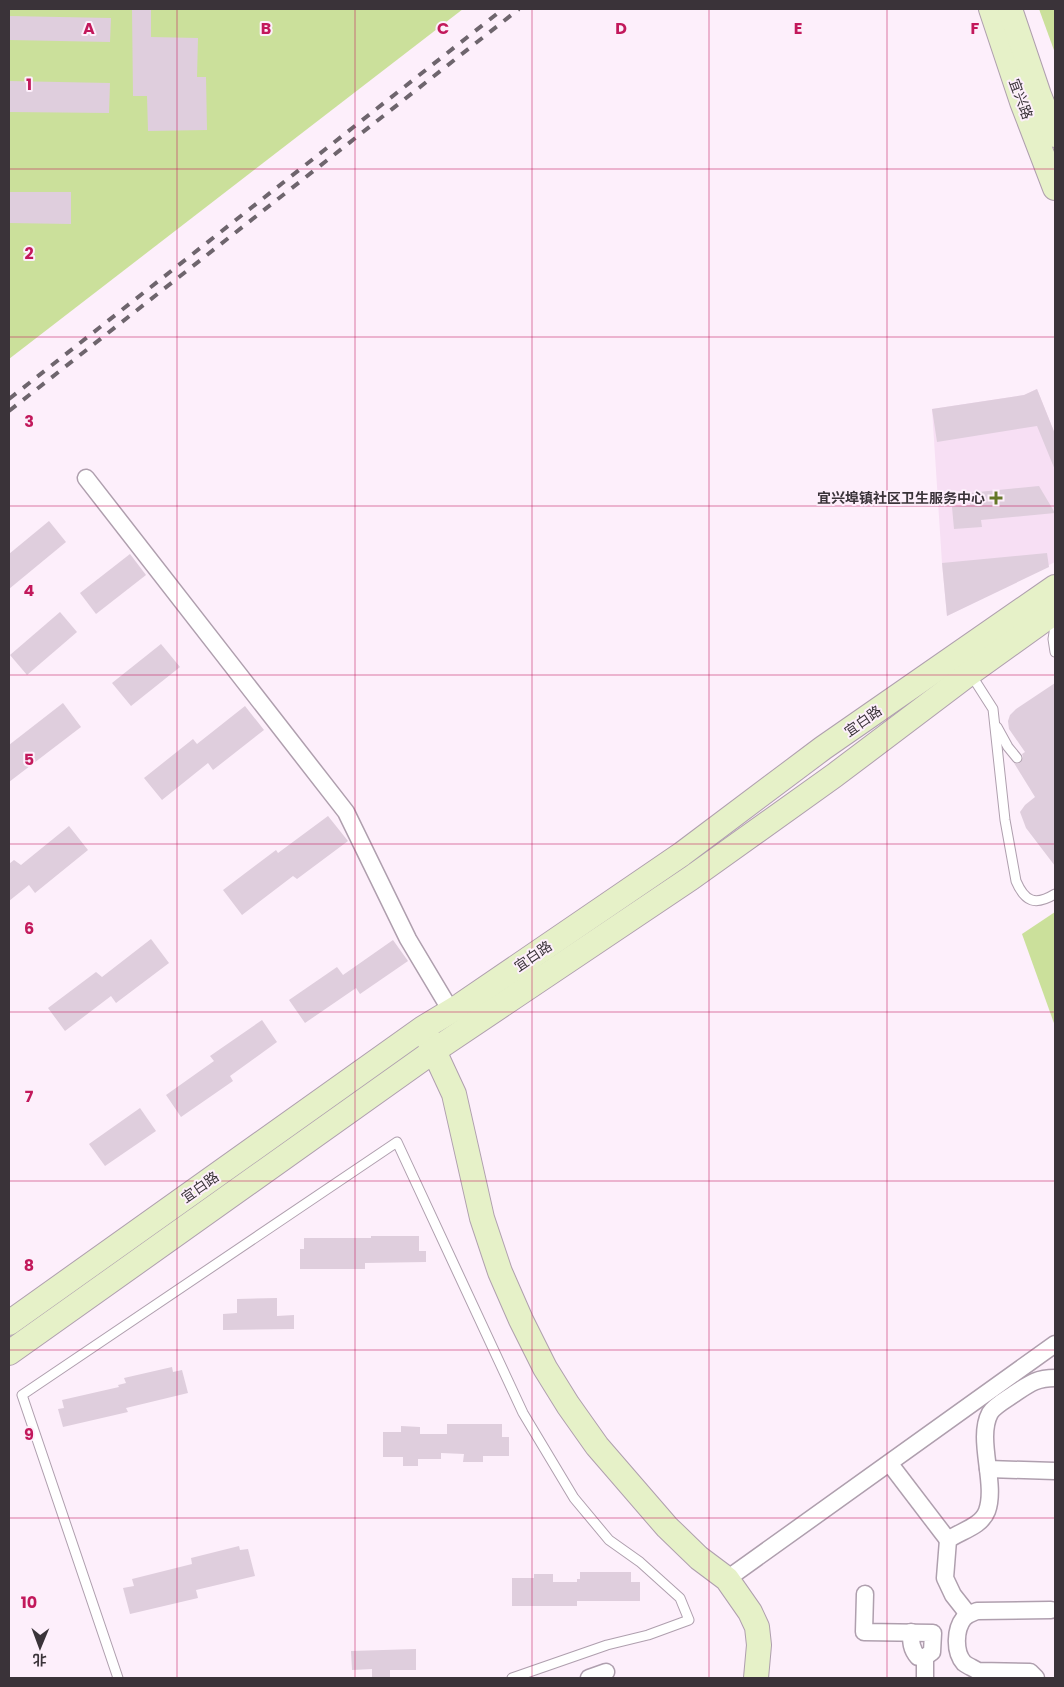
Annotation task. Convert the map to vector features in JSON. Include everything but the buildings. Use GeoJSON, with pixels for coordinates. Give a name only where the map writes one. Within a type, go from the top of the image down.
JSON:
{"type":"FeatureCollection","features":[{"type":"Feature","properties":{"kind":"street","name":"宜兴路"},"geometry":{"type":"LineString","coordinates":[[991,9],[1022,102],[1055,188]]}},
{"type":"Feature","properties":{"kind":"street","name":"宜兴路"},"geometry":{"type":"LineString","coordinates":[[1010,9],[1039,95],[1055,135]]}},
{"type":"Feature","properties":{"kind":"street"},"geometry":{"type":"LineString","coordinates":[[86,478],[346,812],[408,939],[451,1011]]}},
{"type":"Feature","properties":{"kind":"street","name":"宜白路"},"geometry":{"type":"LineString","coordinates":[[9,1323],[423,1028],[451,1011],[682,854],[824,748],[1055,587]]}},
{"type":"Feature","properties":{"kind":"street"},"geometry":{"type":"LineString","coordinates":[[9,1353],[435,1050],[691,878],[835,775],[970,673],[1055,612]]}},
{"type":"Feature","properties":{"kind":"street"},"geometry":{"type":"LineString","coordinates":[[423,1028],[435,1050],[454,1094],[482,1218],[500,1272],[545,1368],[597,1446],[667,1527],[699,1558],[727,1579],[750,1612],[757,1627],[759,1645],[756,1678]]}},
{"type":"Feature","properties":{"kind":"street"},"geometry":{"type":"LineString","coordinates":[[727,1579],[1055,1344]]}},
{"type":"Feature","properties":{"kind":"street"},"geometry":{"type":"LineString","coordinates":[[948,1540],[976,1525],[987,1512],[989,1498],[985,1428],[991,1412],[1030,1383],[1042,1378],[1055,1378]]}},
{"type":"Feature","properties":{"kind":"street"},"geometry":{"type":"LineString","coordinates":[[890,1464],[948,1540],[945,1578],[953,1595],[968,1614]]}},
{"type":"Feature","properties":{"kind":"street"},"geometry":{"type":"LineString","coordinates":[[988,1469],[1055,1471]]}},
{"type":"Feature","properties":{"kind":"street"},"geometry":{"type":"LineString","coordinates":[[865,1594],[864,1632],[911,1632],[933,1633],[932,1652],[925,1657],[918,1657],[911,1646],[911,1632]]}},
{"type":"Feature","properties":{"kind":"street"},"geometry":{"type":"LineString","coordinates":[[1036,1678],[1030,1672],[978,1671],[964,1663],[959,1655],[957,1640],[959,1627],[962,1620],[968,1614],[977,1611],[1051,1610]]}},
{"type":"Feature","properties":{"kind":"street"},"geometry":{"type":"LineString","coordinates":[[933,1640],[957,1640]]}},
{"type":"Feature","properties":{"kind":"street"},"geometry":{"type":"LineString","coordinates":[[925,1657],[925,1678]]}},
{"type":"Feature","properties":{"kind":"street"},"geometry":{"type":"LineString","coordinates":[[589,1678],[606,1672]]}},
{"type":"Feature","properties":{"kind":"lane"},"geometry":{"type":"LineString","coordinates":[[1055,626],[1053,639],[1055,652]]}},
{"type":"Feature","properties":{"kind":"lane"},"geometry":{"type":"LineString","coordinates":[[970,673],[993,709],[1005,820],[1016,880],[1020,890],[1027,898],[1036,901],[1055,894]]}},
{"type":"Feature","properties":{"kind":"lane"},"geometry":{"type":"LineString","coordinates":[[995,722],[1008,747],[1017,758]]}},
{"type":"Feature","properties":{"kind":"lane"},"geometry":{"type":"LineString","coordinates":[[118,1678],[22,1395],[397,1142],[523,1413],[564,1482],[574,1498],[609,1540],[640,1562],[680,1598],[689,1620],[648,1635],[607,1645],[512,1678]]}},
{"type":"Feature","properties":{"kind":"shaded area","name":"宜兴埠镇社区卫生服务中心"},"geometry":{"type":"Polygon","coordinates":[[[1037,389],[1055,434],[1055,562],[947,616],[932,409],[1024,395],[1037,389]]]}},
{"type":"Feature","properties":{"kind":"green space"},"geometry":{"type":"Polygon","coordinates":[[[9,9],[463,9],[9,359],[9,9]]]}},
{"type":"Feature","properties":{"kind":"green space"},"geometry":{"type":"Polygon","coordinates":[[[1039,9],[1055,9],[1055,53],[1039,9]]]}},
{"type":"Feature","properties":{"kind":"green space"},"geometry":{"type":"Polygon","coordinates":[[[1055,912],[1055,1026],[1022,934],[1055,912]]]}},
{"type":"Feature","properties":{"kind":"railway"},"geometry":{"type":"LineString","coordinates":[[9,399],[503,9]]}},
{"type":"Feature","properties":{"kind":"railway"},"geometry":{"type":"LineString","coordinates":[[9,411],[519,9]]}},
{"type":"Feature","properties":{"kind":"place","name":"宜兴埠镇社区卫生服务中心"},"geometry":{"type":"Point","coordinates":[996,498]}}]}
